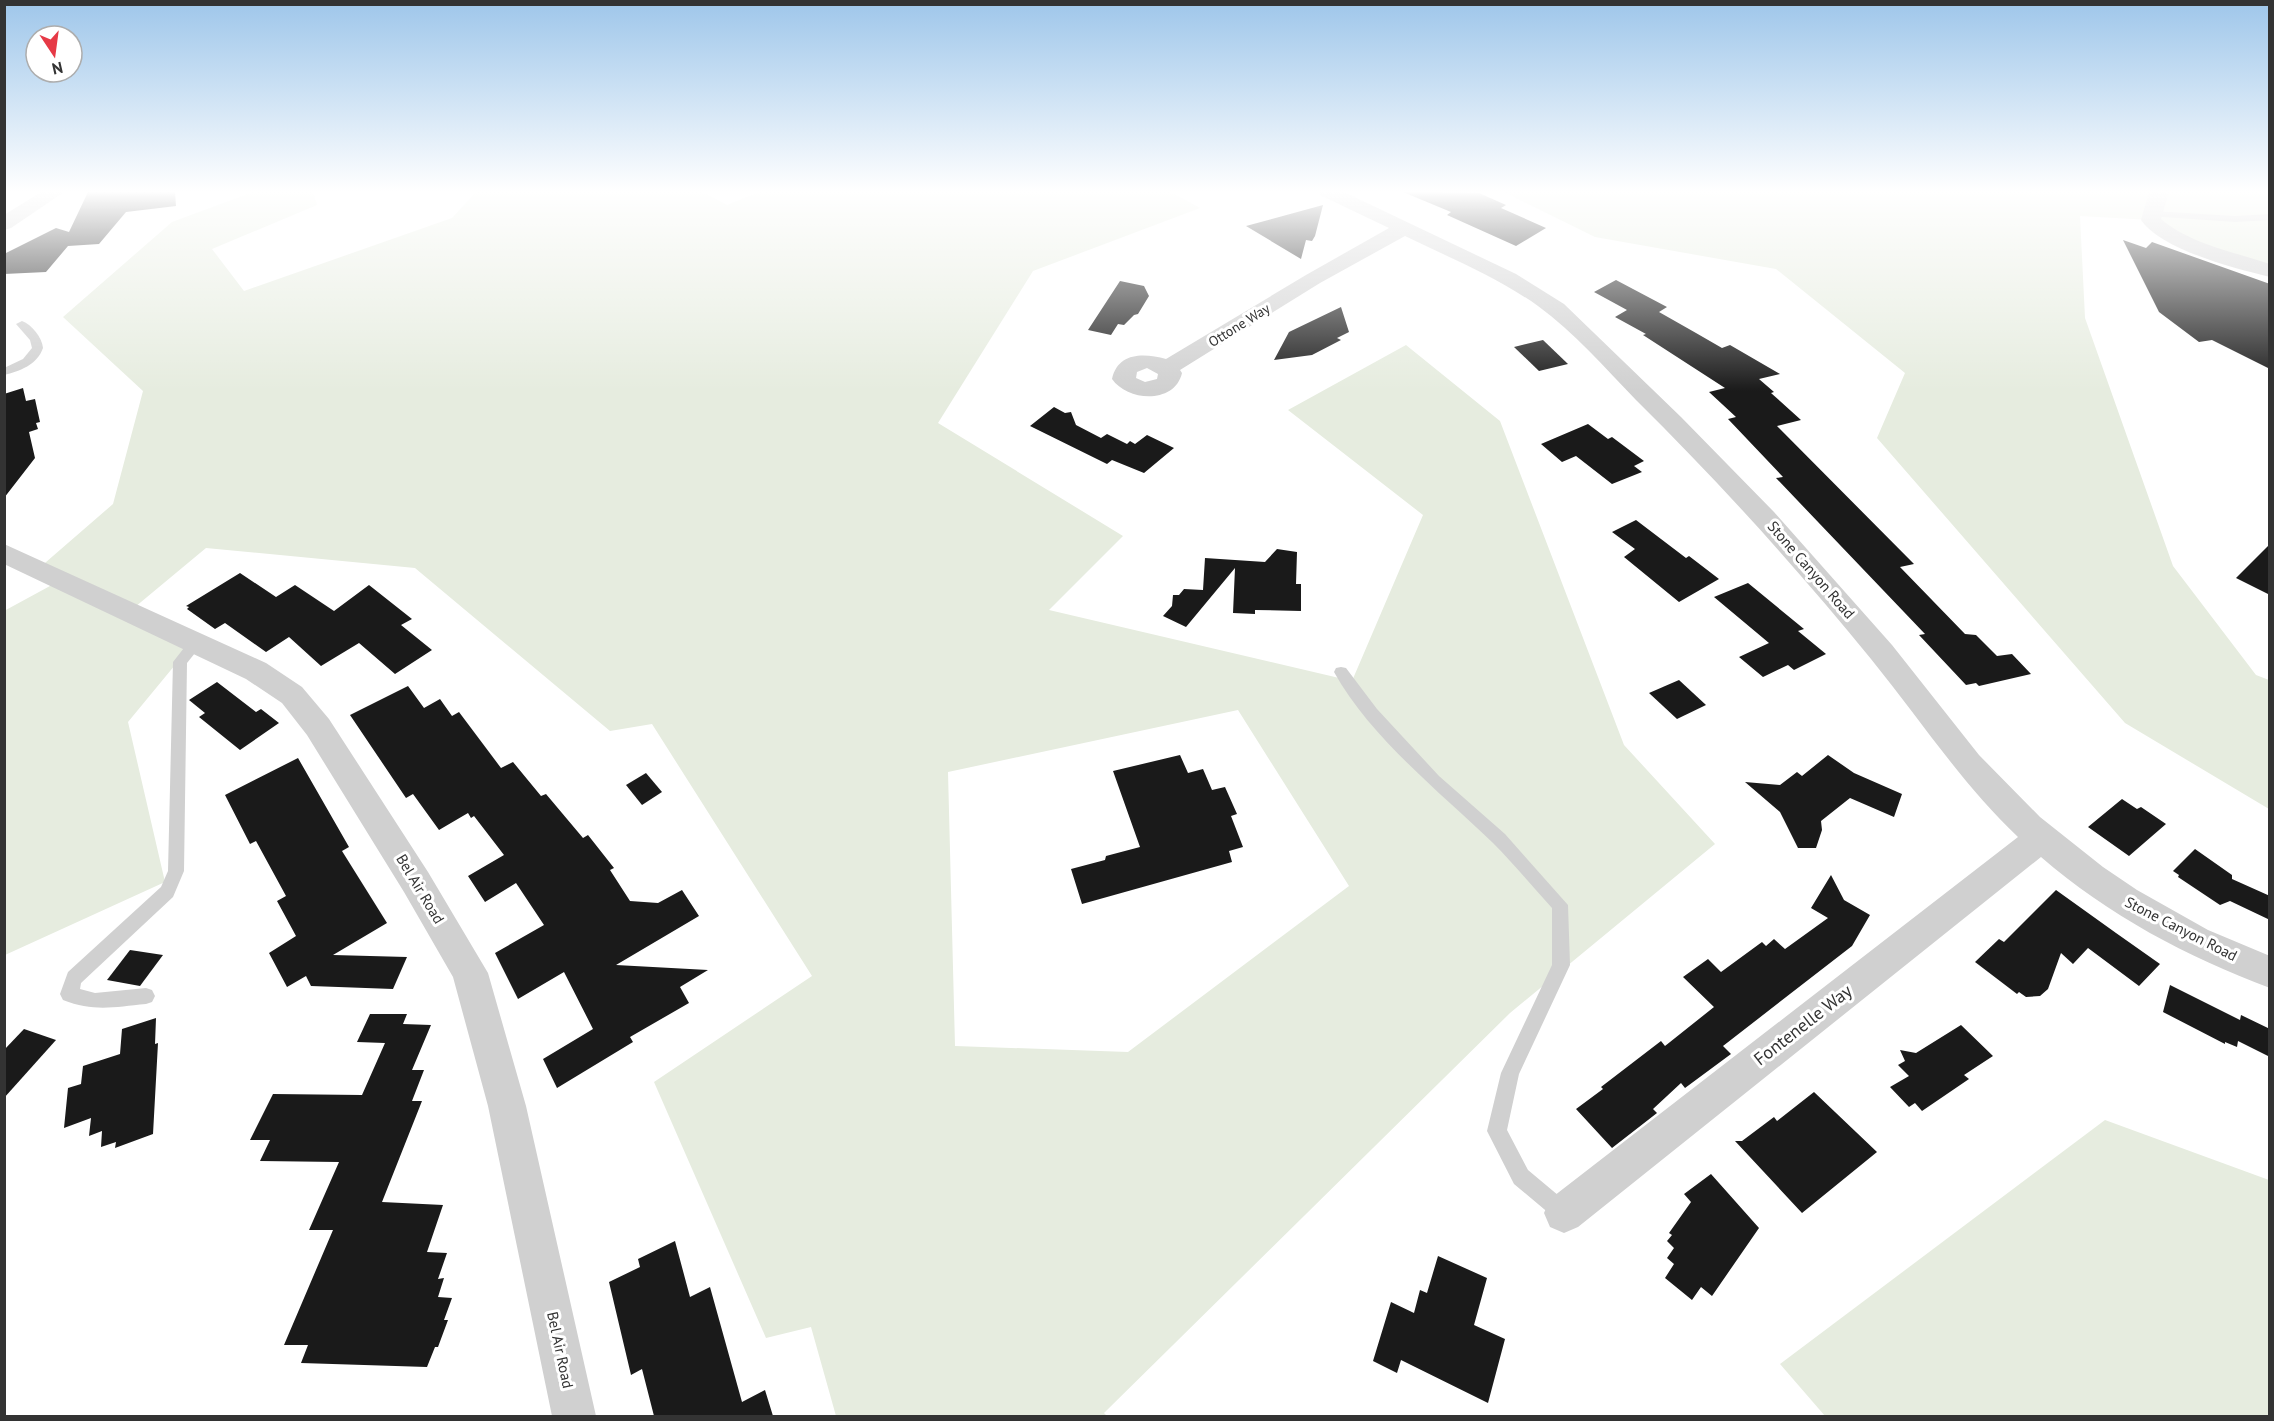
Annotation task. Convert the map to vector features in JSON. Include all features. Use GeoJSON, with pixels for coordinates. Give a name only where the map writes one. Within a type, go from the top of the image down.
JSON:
{"type":"FeatureCollection","features":[{"type":"Feature","properties":{"kind":"street","name":"Ottone Way"},"geometry":{"type":"LineString","coordinates":[[1167,368],[1350,258]]}},
{"type":"Feature","properties":{"kind":"street","name":"Stone Canyon Road"},"geometry":{"type":"LineString","coordinates":[[1466,258],[1521,286],[1552,306],[1698,446],[1790,544],[1885,655],[1998,797],[2042,837],[2082,871],[2130,906],[2187,935],[2270,972]]}},
{"type":"Feature","properties":{"kind":"street"},"geometry":{"type":"LineString","coordinates":[[2234,258],[2270,271]]}},
{"type":"Feature","properties":{"kind":"street","name":"Bel Air Road"},"geometry":{"type":"LineString","coordinates":[[4,554],[256,671],[292,695],[325,737],[417,882],[470,973],[507,1106],[574,1416]]}},
{"type":"Feature","properties":{"kind":"street","name":"Fontenelle Way"},"geometry":{"type":"LineString","coordinates":[[1564,1213],[2042,837]]}},
{"type":"Feature","properties":{"kind":"lane"},"geometry":{"type":"LineString","coordinates":[[4,372],[25,363],[34,356],[38,348],[37,341],[22,324]]}},
{"type":"Feature","properties":{"kind":"lane"},"geometry":{"type":"LineString","coordinates":[[146,996],[95,1001],[69,994],[74,978],[144,910],[166,892],[176,871],[180,662],[196,643]]}},
{"type":"Feature","properties":{"kind":"lane"},"geometry":{"type":"LineString","coordinates":[[1341,672],[1372,713],[1433,780],[1499,839],[1560,905],[1562,965],[1510,1073],[1497,1131],[1521,1177],[1564,1213]]}},
{"type":"Feature","properties":{"kind":"shaded area"},"geometry":{"type":"Polygon","coordinates":[[[130,258],[219,258],[244,291],[337,258],[1067,258],[1033,271],[938,423],[1123,536],[1049,610],[1352,681],[1423,515],[1288,410],[1406,345],[1500,421],[1624,745],[1715,844],[1510,1013],[1104,1413],[1107,1416],[836,1416],[811,1327],[766,1338],[654,1082],[812,976],[652,724],[610,731],[415,568],[206,548],[129,612],[194,642],[128,722],[165,882],[5,955],[4,611],[61,580],[38,569],[113,504],[143,391],[63,317],[130,258]],[[1238,710],[948,772],[955,1046],[1128,1052],[1349,886],[1238,710]]]}},
{"type":"Feature","properties":{"kind":"shaded area"},"geometry":{"type":"Polygon","coordinates":[[[1716,258],[2082,258],[2085,318],[2173,566],[2256,675],[2269,680],[2269,809],[2125,723],[1877,438],[1905,373],[1776,269],[1716,258]]]}},
{"type":"Feature","properties":{"kind":"shaded area"},"geometry":{"type":"Polygon","coordinates":[[[2234,258],[2269,258],[2269,271],[2234,258]]]}},
{"type":"Feature","properties":{"kind":"shaded area"},"geometry":{"type":"Polygon","coordinates":[[[2105,1120],[2269,1180],[2269,1416],[1825,1416],[1780,1364],[2105,1120]]]}},
{"type":"Feature","properties":{"kind":"building"},"geometry":{"type":"Polygon","coordinates":[[[4,258],[58,258],[46,272],[4,274],[4,258]]]}},
{"type":"Feature","properties":{"kind":"building"},"geometry":{"type":"Polygon","coordinates":[[[2132,258],[2198,258],[2270,284],[2270,369],[2212,340],[2199,342],[2159,312],[2132,258]]]}},
{"type":"Feature","properties":{"kind":"building"},"geometry":{"type":"Polygon","coordinates":[[[1616,280],[1667,307],[1659,312],[1722,348],[1730,345],[1780,374],[1759,379],[1801,420],[1777,426],[1914,564],[1900,567],[1965,634],[1976,635],[1997,656],[2012,654],[2031,674],[1979,686],[1976,683],[1966,685],[1919,635],[1925,634],[1776,478],[1783,477],[1728,419],[1736,417],[1709,392],[1725,388],[1643,335],[1646,334],[1615,317],[1627,310],[1594,292],[1616,280]]]}},
{"type":"Feature","properties":{"kind":"building"},"geometry":{"type":"Polygon","coordinates":[[[1120,281],[1144,286],[1149,296],[1138,314],[1124,325],[1118,324],[1111,335],[1088,330],[1120,281]]]}},
{"type":"Feature","properties":{"kind":"building"},"geometry":{"type":"Polygon","coordinates":[[[1341,307],[1349,332],[1337,338],[1341,340],[1312,355],[1274,360],[1289,332],[1341,307]]]}},
{"type":"Feature","properties":{"kind":"building"},"geometry":{"type":"Polygon","coordinates":[[[1543,340],[1568,364],[1539,371],[1514,347],[1543,340]]]}},
{"type":"Feature","properties":{"kind":"building"},"geometry":{"type":"Polygon","coordinates":[[[23,388],[26,401],[35,399],[40,422],[36,423],[38,429],[29,432],[35,458],[4,498],[4,394],[23,388]]]}},
{"type":"Feature","properties":{"kind":"building"},"geometry":{"type":"Polygon","coordinates":[[[1054,407],[1065,413],[1071,412],[1076,425],[1101,438],[1107,434],[1127,444],[1130,441],[1135,444],[1147,435],[1174,448],[1144,473],[1112,460],[1107,464],[1030,426],[1054,407]]]}},
{"type":"Feature","properties":{"kind":"building"},"geometry":{"type":"Polygon","coordinates":[[[1588,424],[1608,439],[1612,437],[1644,461],[1634,466],[1642,472],[1612,484],[1576,456],[1562,462],[1541,444],[1588,424]]]}},
{"type":"Feature","properties":{"kind":"building"},"geometry":{"type":"Polygon","coordinates":[[[1636,520],[1686,558],[1689,556],[1719,579],[1679,602],[1624,557],[1635,549],[1612,532],[1636,520]]]}},
{"type":"Feature","properties":{"kind":"building"},"geometry":{"type":"Polygon","coordinates":[[[2270,544],[2270,595],[2236,578],[2270,544]]]}},
{"type":"Feature","properties":{"kind":"building"},"geometry":{"type":"Polygon","coordinates":[[[1277,549],[1297,552],[1296,584],[1301,584],[1301,611],[1255,610],[1255,614],[1233,613],[1235,568],[1186,627],[1163,616],[1172,606],[1173,595],[1179,595],[1184,589],[1203,590],[1205,558],[1265,562],[1277,549]]]}},
{"type":"Feature","properties":{"kind":"building"},"geometry":{"type":"Polygon","coordinates":[[[240,573],[276,597],[295,585],[334,611],[369,585],[412,619],[401,625],[432,650],[395,674],[359,643],[321,666],[289,637],[266,652],[225,623],[215,629],[187,609],[189,607],[186,606],[240,573]]]}},
{"type":"Feature","properties":{"kind":"building"},"geometry":{"type":"Polygon","coordinates":[[[1748,583],[1804,629],[1798,631],[1826,654],[1794,670],[1788,665],[1763,677],[1739,657],[1769,643],[1714,597],[1748,583]]]}},
{"type":"Feature","properties":{"kind":"building"},"geometry":{"type":"Polygon","coordinates":[[[1679,680],[1706,705],[1677,719],[1649,693],[1679,680]]]}},
{"type":"Feature","properties":{"kind":"building"},"geometry":{"type":"Polygon","coordinates":[[[217,682],[256,712],[261,709],[279,723],[240,750],[199,717],[205,713],[189,700],[217,682]]]}},
{"type":"Feature","properties":{"kind":"building"},"geometry":{"type":"Polygon","coordinates":[[[408,686],[424,708],[440,699],[452,716],[459,712],[501,768],[513,762],[541,796],[546,794],[583,838],[588,835],[614,868],[610,870],[630,901],[658,903],[682,890],[699,916],[616,965],[708,970],[680,987],[689,1003],[630,1037],[633,1042],[557,1088],[543,1059],[593,1029],[564,972],[518,999],[495,953],[544,925],[516,883],[485,902],[468,876],[504,855],[474,816],[471,818],[468,813],[439,830],[413,794],[406,798],[350,715],[408,686]]]}},
{"type":"Feature","properties":{"kind":"building"},"geometry":{"type":"Polygon","coordinates":[[[1180,755],[1188,773],[1203,769],[1212,790],[1225,787],[1237,814],[1231,816],[1243,847],[1229,851],[1232,862],[1082,904],[1071,869],[1140,847],[1113,771],[1180,755]]]}},
{"type":"Feature","properties":{"kind":"building"},"geometry":{"type":"Polygon","coordinates":[[[1828,755],[1854,773],[1902,794],[1894,817],[1850,798],[1821,821],[1822,830],[1816,848],[1798,848],[1780,812],[1745,782],[1780,785],[1797,772],[1802,776],[1828,755]]]}},
{"type":"Feature","properties":{"kind":"building"},"geometry":{"type":"Polygon","coordinates":[[[298,758],[349,847],[342,851],[387,923],[333,955],[407,957],[393,989],[311,986],[306,976],[287,987],[269,953],[296,936],[277,901],[286,896],[256,841],[250,844],[225,795],[298,758]]]}},
{"type":"Feature","properties":{"kind":"building"},"geometry":{"type":"Polygon","coordinates":[[[646,773],[662,792],[642,805],[626,785],[646,773]]]}},
{"type":"Feature","properties":{"kind":"building"},"geometry":{"type":"Polygon","coordinates":[[[2122,799],[2137,809],[2141,807],[2166,824],[2129,856],[2088,827],[2122,799]]]}},
{"type":"Feature","properties":{"kind":"building"},"geometry":{"type":"Polygon","coordinates":[[[2195,849],[2232,875],[2232,879],[2270,896],[2270,920],[2230,901],[2220,905],[2178,877],[2179,875],[2173,871],[2195,849]]]}},
{"type":"Feature","properties":{"kind":"building"},"geometry":{"type":"Polygon","coordinates":[[[1831,875],[1844,900],[1870,915],[1852,946],[1723,1046],[1731,1054],[1685,1088],[1681,1083],[1653,1109],[1657,1113],[1612,1148],[1576,1109],[1661,1041],[1665,1046],[1714,1007],[1683,977],[1708,959],[1721,972],[1762,942],[1766,946],[1774,939],[1785,949],[1828,918],[1811,908],[1831,875]]]}},
{"type":"Feature","properties":{"kind":"building"},"geometry":{"type":"Polygon","coordinates":[[[2056,890],[2160,964],[2139,986],[2088,948],[2073,964],[2061,953],[2048,989],[2040,996],[2026,997],[2019,992],[2017,994],[1975,962],[1999,939],[2004,942],[2056,890]]]}},
{"type":"Feature","properties":{"kind":"building"},"geometry":{"type":"Polygon","coordinates":[[[130,950],[163,955],[140,986],[107,980],[130,950]]]}},
{"type":"Feature","properties":{"kind":"building"},"geometry":{"type":"Polygon","coordinates":[[[2170,985],[2240,1020],[2241,1015],[2270,1029],[2270,1057],[2238,1041],[2237,1047],[2225,1042],[2225,1044],[2163,1012],[2170,985]]]}},
{"type":"Feature","properties":{"kind":"building"},"geometry":{"type":"Polygon","coordinates":[[[370,1014],[407,1014],[403,1024],[431,1025],[412,1070],[424,1070],[412,1101],[422,1101],[382,1202],[443,1205],[427,1252],[447,1253],[438,1279],[444,1278],[438,1297],[452,1298],[444,1320],[448,1320],[438,1347],[435,1347],[427,1367],[301,1363],[308,1345],[284,1345],[333,1230],[309,1230],[339,1162],[260,1161],[270,1140],[250,1140],[273,1094],[362,1095],[385,1043],[357,1042],[370,1014]]]}},
{"type":"Feature","properties":{"kind":"building"},"geometry":{"type":"Polygon","coordinates":[[[156,1018],[155,1044],[158,1043],[153,1134],[115,1148],[116,1142],[101,1147],[102,1131],[89,1136],[91,1118],[64,1128],[68,1088],[81,1084],[83,1066],[120,1054],[122,1029],[156,1018]]]}},
{"type":"Feature","properties":{"kind":"building"},"geometry":{"type":"Polygon","coordinates":[[[1961,1025],[1993,1056],[1964,1075],[1969,1079],[1922,1111],[1915,1103],[1909,1107],[1890,1087],[1909,1076],[1898,1065],[1905,1061],[1900,1050],[1916,1053],[1961,1025]]]}},
{"type":"Feature","properties":{"kind":"building"},"geometry":{"type":"Polygon","coordinates":[[[24,1029],[56,1040],[4,1098],[4,1050],[24,1029]]]}},
{"type":"Feature","properties":{"kind":"building"},"geometry":{"type":"Polygon","coordinates":[[[1814,1092],[1877,1152],[1802,1213],[1735,1141],[1742,1141],[1774,1117],[1777,1121],[1814,1092]]]}},
{"type":"Feature","properties":{"kind":"building"},"geometry":{"type":"Polygon","coordinates":[[[1711,1174],[1759,1228],[1712,1296],[1701,1287],[1692,1300],[1665,1278],[1674,1264],[1667,1258],[1674,1248],[1667,1241],[1672,1235],[1669,1233],[1691,1202],[1684,1194],[1711,1174]]]}},
{"type":"Feature","properties":{"kind":"building"},"geometry":{"type":"Polygon","coordinates":[[[675,1241],[690,1297],[710,1287],[742,1402],[765,1390],[773,1416],[654,1416],[642,1369],[631,1375],[609,1282],[640,1267],[638,1259],[675,1241]]]}},
{"type":"Feature","properties":{"kind":"building"},"geometry":{"type":"Polygon","coordinates":[[[1438,1256],[1487,1278],[1474,1325],[1505,1339],[1488,1403],[1401,1360],[1397,1373],[1373,1361],[1391,1302],[1414,1313],[1420,1290],[1427,1293],[1438,1256]]]}}]}
